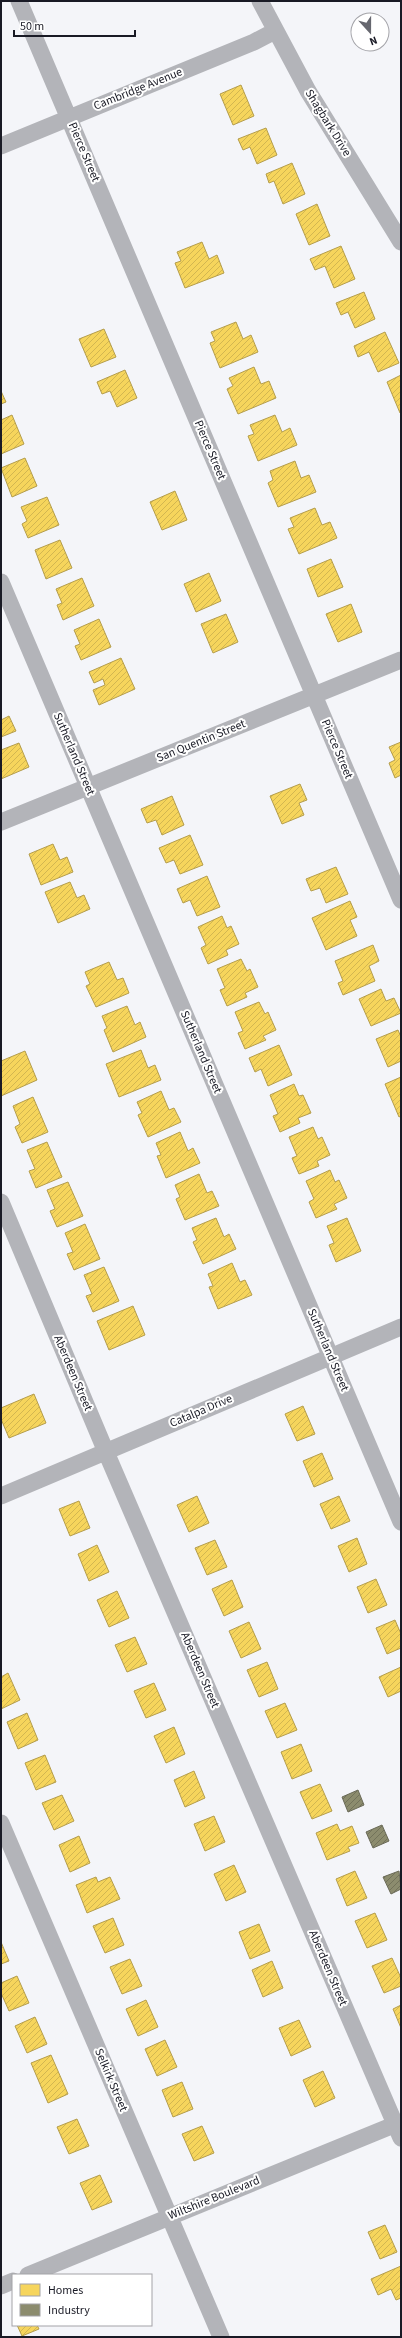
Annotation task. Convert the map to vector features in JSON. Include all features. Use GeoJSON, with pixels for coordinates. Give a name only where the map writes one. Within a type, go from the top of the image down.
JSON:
{"type":"FeatureCollection","features":[{"type":"Feature","properties":{"kind":"street","name":"Pierce Street"},"geometry":{"type":"LineString","coordinates":[[19,1],[401,900]]}},
{"type":"Feature","properties":{"kind":"street","name":"Shagbark Drive"},"geometry":{"type":"LineString","coordinates":[[260,1],[308,91],[401,242]]}},
{"type":"Feature","properties":{"kind":"street","name":"Cambridge Avenue"},"geometry":{"type":"LineString","coordinates":[[1,146],[254,42],[275,31]]}},
{"type":"Feature","properties":{"kind":"street","name":"Sutherland Street"},"geometry":{"type":"LineString","coordinates":[[1,582],[401,1522]]}},
{"type":"Feature","properties":{"kind":"street","name":"San Quentin Street"},"geometry":{"type":"LineString","coordinates":[[1,822],[401,660]]}},
{"type":"Feature","properties":{"kind":"street","name":"Aberdeen Street"},"geometry":{"type":"LineString","coordinates":[[1,1202],[106,1452],[399,2128]]}},
{"type":"Feature","properties":{"kind":"street","name":"Catalpa Drive"},"geometry":{"type":"LineString","coordinates":[[1,1496],[401,1327]]}},
{"type":"Feature","properties":{"kind":"street","name":"Selkirk Street"},"geometry":{"type":"LineString","coordinates":[[1,1823],[221,2337]]}},
{"type":"Feature","properties":{"kind":"street","name":"Wiltshire Boulevard"},"geometry":{"type":"LineString","coordinates":[[30,2274],[169,2217],[399,2128]]}},
{"type":"Feature","properties":{"kind":"street"},"geometry":{"type":"LineString","coordinates":[[1,2286],[12,2281]]}},
{"type":"Feature","properties":{"kind":"building: Homes"},"geometry":{"type":"Polygon","coordinates":[[[241,85],[254,116],[233,125],[220,94],[241,85]]]}},
{"type":"Feature","properties":{"kind":"building: Homes"},"geometry":{"type":"Polygon","coordinates":[[[266,128],[277,155],[257,164],[250,147],[243,150],[238,139],[266,128]]]}},
{"type":"Feature","properties":{"kind":"building: Homes"},"geometry":{"type":"Polygon","coordinates":[[[292,163],[305,194],[283,204],[274,181],[269,183],[266,174],[292,163]]]}},
{"type":"Feature","properties":{"kind":"building: Homes"},"geometry":{"type":"Polygon","coordinates":[[[317,204],[330,236],[309,245],[296,214],[317,204]]]}},
{"type":"Feature","properties":{"kind":"building: Homes"},"geometry":{"type":"Polygon","coordinates":[[[202,242],[209,259],[217,255],[224,273],[185,288],[175,263],[181,261],[177,252],[202,242]]]}},
{"type":"Feature","properties":{"kind":"building: Homes"},"geometry":{"type":"Polygon","coordinates":[[[341,246],[355,279],[334,288],[325,266],[315,270],[310,259],[341,246]]]}},
{"type":"Feature","properties":{"kind":"building: Homes"},"geometry":{"type":"Polygon","coordinates":[[[364,292],[375,319],[355,328],[348,312],[341,315],[336,303],[364,292]]]}},
{"type":"Feature","properties":{"kind":"building: Homes"},"geometry":{"type":"Polygon","coordinates":[[[236,322],[243,339],[251,335],[258,352],[220,368],[210,343],[215,341],[211,332],[236,322]]]}},
{"type":"Feature","properties":{"kind":"building: Homes"},"geometry":{"type":"Polygon","coordinates":[[[104,329],[116,357],[91,367],[79,339],[104,329]]]}},
{"type":"Feature","properties":{"kind":"building: Homes"},"geometry":{"type":"Polygon","coordinates":[[[385,332],[399,363],[378,372],[369,352],[358,357],[354,346],[385,332]]]}},
{"type":"Feature","properties":{"kind":"building: Homes"},"geometry":{"type":"Polygon","coordinates":[[[254,367],[261,384],[269,381],[276,398],[238,414],[227,389],[233,386],[229,378],[254,367]]]}},
{"type":"Feature","properties":{"kind":"building: Homes"},"geometry":{"type":"Polygon","coordinates":[[[125,370],[137,398],[117,407],[110,391],[102,394],[97,382],[125,370]]]}},
{"type":"Feature","properties":{"kind":"building: Homes"},"geometry":{"type":"Polygon","coordinates":[[[401,375],[401,412],[400,413],[387,382],[401,375]]]}},
{"type":"Feature","properties":{"kind":"building: Homes"},"geometry":{"type":"Polygon","coordinates":[[[1,391],[6,402],[1,404],[1,391]]]}},
{"type":"Feature","properties":{"kind":"building: Homes"},"geometry":{"type":"Polygon","coordinates":[[[12,415],[24,444],[1,454],[1,420],[12,415]]]}},
{"type":"Feature","properties":{"kind":"building: Homes"},"geometry":{"type":"Polygon","coordinates":[[[275,415],[282,432],[290,428],[297,445],[258,461],[248,436],[254,434],[250,425],[275,415]]]}},
{"type":"Feature","properties":{"kind":"building: Homes"},"geometry":{"type":"Polygon","coordinates":[[[25,458],[37,486],[12,497],[1,468],[25,458]]]}},
{"type":"Feature","properties":{"kind":"building: Homes"},"geometry":{"type":"Polygon","coordinates":[[[295,461],[301,478],[309,475],[316,492],[278,507],[268,483],[273,480],[270,471],[295,461]]]}},
{"type":"Feature","properties":{"kind":"building: Homes"},"geometry":{"type":"Polygon","coordinates":[[[175,491],[187,520],[162,530],[150,502],[175,491]]]}},
{"type":"Feature","properties":{"kind":"building: Homes"},"geometry":{"type":"Polygon","coordinates":[[[47,497],[59,525],[28,538],[22,524],[27,521],[21,507],[47,497]]]}},
{"type":"Feature","properties":{"kind":"building: Homes"},"geometry":{"type":"Polygon","coordinates":[[[315,508],[322,525],[330,522],[337,538],[299,554],[288,529],[294,527],[290,518],[315,508]]]}},
{"type":"Feature","properties":{"kind":"building: Homes"},"geometry":{"type":"Polygon","coordinates":[[[60,540],[72,568],[46,579],[35,550],[60,540]]]}},
{"type":"Feature","properties":{"kind":"building: Homes"},"geometry":{"type":"Polygon","coordinates":[[[331,559],[343,587],[318,597],[307,569],[331,559]]]}},
{"type":"Feature","properties":{"kind":"building: Homes"},"geometry":{"type":"Polygon","coordinates":[[[209,573],[221,601],[196,612],[184,584],[209,573]]]}},
{"type":"Feature","properties":{"kind":"building: Homes"},"geometry":{"type":"Polygon","coordinates":[[[82,578],[94,606],[63,620],[57,605],[62,603],[56,589],[82,578]]]}},
{"type":"Feature","properties":{"kind":"building: Homes"},"geometry":{"type":"Polygon","coordinates":[[[351,604],[362,632],[338,642],[326,614],[351,604]]]}},
{"type":"Feature","properties":{"kind":"building: Homes"},"geometry":{"type":"Polygon","coordinates":[[[226,614],[238,642],[213,653],[201,624],[226,614]]]}},
{"type":"Feature","properties":{"kind":"building: Homes"},"geometry":{"type":"Polygon","coordinates":[[[99,619],[111,647],[81,660],[75,646],[80,644],[74,630],[99,619]]]}},
{"type":"Feature","properties":{"kind":"building: Homes"},"geometry":{"type":"Polygon","coordinates":[[[121,658],[135,689],[99,705],[93,690],[105,685],[103,679],[94,683],[89,672],[121,658]]]}},
{"type":"Feature","properties":{"kind":"building: Homes"},"geometry":{"type":"Polygon","coordinates":[[[9,716],[16,731],[1,737],[1,720],[9,716]]]}},
{"type":"Feature","properties":{"kind":"building: Homes"},"geometry":{"type":"Polygon","coordinates":[[[401,742],[401,775],[395,778],[389,763],[395,760],[389,747],[401,742]]]}},
{"type":"Feature","properties":{"kind":"building: Homes"},"geometry":{"type":"Polygon","coordinates":[[[19,743],[29,767],[1,779],[1,750],[19,743]]]}},
{"type":"Feature","properties":{"kind":"building: Homes"},"geometry":{"type":"Polygon","coordinates":[[[300,784],[307,800],[299,803],[304,815],[282,824],[270,796],[300,784]]]}},
{"type":"Feature","properties":{"kind":"building: Homes"},"geometry":{"type":"Polygon","coordinates":[[[172,796],[184,825],[162,835],[156,820],[147,823],[141,809],[172,796]]]}},
{"type":"Feature","properties":{"kind":"building: Homes"},"geometry":{"type":"Polygon","coordinates":[[[190,835],[203,865],[180,874],[174,860],[166,863],[159,848],[190,835]]]}},
{"type":"Feature","properties":{"kind":"building: Homes"},"geometry":{"type":"Polygon","coordinates":[[[53,844],[60,860],[67,857],[73,872],[41,885],[29,854],[53,844]]]}},
{"type":"Feature","properties":{"kind":"building: Homes"},"geometry":{"type":"Polygon","coordinates":[[[336,867],[348,894],[326,903],[320,888],[311,891],[306,879],[336,867]]]}},
{"type":"Feature","properties":{"kind":"building: Homes"},"geometry":{"type":"Polygon","coordinates":[[[207,876],[220,907],[197,916],[190,900],[183,903],[177,889],[207,876]]]}},
{"type":"Feature","properties":{"kind":"building: Homes"},"geometry":{"type":"Polygon","coordinates":[[[70,882],[77,898],[84,895],[90,909],[58,923],[45,892],[70,882]]]}},
{"type":"Feature","properties":{"kind":"building: Homes"},"geometry":{"type":"Polygon","coordinates":[[[350,901],[357,917],[350,920],[357,936],[326,950],[312,918],[350,901]]]}},
{"type":"Feature","properties":{"kind":"building: Homes"},"geometry":{"type":"Polygon","coordinates":[[[222,916],[227,928],[231,926],[239,944],[226,950],[228,955],[208,964],[201,948],[206,945],[198,927],[222,916]]]}},
{"type":"Feature","properties":{"kind":"building: Homes"},"geometry":{"type":"Polygon","coordinates":[[[373,945],[379,961],[369,966],[375,981],[343,995],[338,983],[343,981],[335,961],[373,945]]]}},
{"type":"Feature","properties":{"kind":"building: Homes"},"geometry":{"type":"Polygon","coordinates":[[[241,959],[247,971],[250,969],[258,987],[245,993],[247,997],[227,1006],[220,990],[225,988],[217,969],[241,959]]]}},
{"type":"Feature","properties":{"kind":"building: Homes"},"geometry":{"type":"Polygon","coordinates":[[[109,962],[117,980],[123,978],[129,993],[96,1007],[86,986],[90,984],[85,972],[109,962]]]}},
{"type":"Feature","properties":{"kind":"building: Homes"},"geometry":{"type":"Polygon","coordinates":[[[381,989],[386,1001],[394,998],[401,1013],[371,1026],[359,999],[381,989]]]}},
{"type":"Feature","properties":{"kind":"building: Homes"},"geometry":{"type":"Polygon","coordinates":[[[259,1002],[265,1014],[268,1012],[276,1030],[263,1036],[266,1040],[245,1049],[238,1033],[243,1031],[235,1012],[259,1002]]]}},
{"type":"Feature","properties":{"kind":"building: Homes"},"geometry":{"type":"Polygon","coordinates":[[[127,1006],[135,1025],[140,1022],[146,1037],[113,1052],[104,1030],[107,1028],[102,1016],[127,1006]]]}},
{"type":"Feature","properties":{"kind":"building: Homes"},"geometry":{"type":"Polygon","coordinates":[[[398,1030],[401,1037],[401,1061],[388,1067],[376,1039],[398,1030]]]}},
{"type":"Feature","properties":{"kind":"building: Homes"},"geometry":{"type":"Polygon","coordinates":[[[279,1045],[292,1075],[268,1086],[261,1069],[255,1072],[249,1058],[279,1045]]]}},
{"type":"Feature","properties":{"kind":"building: Homes"},"geometry":{"type":"Polygon","coordinates":[[[141,1050],[148,1068],[155,1065],[161,1080],[119,1097],[106,1064],[141,1050]]]}},
{"type":"Feature","properties":{"kind":"building: Homes"},"geometry":{"type":"Polygon","coordinates":[[[25,1051],[37,1080],[1,1096],[1,1061],[25,1051]]]}},
{"type":"Feature","properties":{"kind":"building: Homes"},"geometry":{"type":"Polygon","coordinates":[[[401,1077],[401,1116],[399,1117],[385,1084],[401,1077]]]}},
{"type":"Feature","properties":{"kind":"building: Homes"},"geometry":{"type":"Polygon","coordinates":[[[294,1084],[299,1096],[303,1095],[311,1113],[298,1118],[300,1123],[280,1132],[273,1116],[278,1114],[270,1095],[294,1084]]]}},
{"type":"Feature","properties":{"kind":"building: Homes"},"geometry":{"type":"Polygon","coordinates":[[[161,1091],[169,1110],[174,1108],[181,1122],[148,1137],[138,1115],[142,1113],[137,1102],[161,1091]]]}},
{"type":"Feature","properties":{"kind":"building: Homes"},"geometry":{"type":"Polygon","coordinates":[[[33,1097],[48,1132],[22,1143],[15,1127],[20,1124],[13,1106],[33,1097]]]}},
{"type":"Feature","properties":{"kind":"building: Homes"},"geometry":{"type":"Polygon","coordinates":[[[313,1127],[318,1139],[322,1137],[330,1155],[317,1161],[319,1166],[299,1174],[292,1158],[297,1156],[289,1137],[313,1127]]]}},
{"type":"Feature","properties":{"kind":"building: Homes"},"geometry":{"type":"Polygon","coordinates":[[[180,1132],[188,1151],[193,1148],[200,1163],[166,1178],[157,1156],[161,1155],[156,1143],[180,1132]]]}},
{"type":"Feature","properties":{"kind":"building: Homes"},"geometry":{"type":"Polygon","coordinates":[[[47,1142],[62,1177],[36,1188],[29,1171],[35,1169],[27,1150],[47,1142]]]}},
{"type":"Feature","properties":{"kind":"building: Homes"},"geometry":{"type":"Polygon","coordinates":[[[330,1170],[335,1182],[339,1180],[347,1198],[334,1204],[337,1209],[316,1218],[309,1202],[314,1199],[306,1181],[330,1170]]]}},
{"type":"Feature","properties":{"kind":"building: Homes"},"geometry":{"type":"Polygon","coordinates":[[[199,1174],[207,1193],[212,1191],[219,1206],[185,1220],[176,1199],[180,1197],[175,1185],[199,1174]]]}},
{"type":"Feature","properties":{"kind":"building: Homes"},"geometry":{"type":"Polygon","coordinates":[[[68,1182],[83,1216],[57,1227],[50,1211],[55,1209],[47,1190],[68,1182]]]}},
{"type":"Feature","properties":{"kind":"building: Homes"},"geometry":{"type":"Polygon","coordinates":[[[216,1218],[224,1237],[229,1234],[236,1249],[203,1264],[193,1242],[197,1240],[192,1228],[216,1218]]]}},
{"type":"Feature","properties":{"kind":"building: Homes"},"geometry":{"type":"Polygon","coordinates":[[[347,1218],[361,1251],[336,1262],[329,1245],[334,1243],[327,1226],[347,1218]]]}},
{"type":"Feature","properties":{"kind":"building: Homes"},"geometry":{"type":"Polygon","coordinates":[[[85,1224],[100,1259],[74,1270],[67,1254],[73,1252],[65,1233],[85,1224]]]}},
{"type":"Feature","properties":{"kind":"building: Homes"},"geometry":{"type":"Polygon","coordinates":[[[232,1263],[240,1282],[245,1280],[252,1295],[218,1309],[209,1287],[213,1286],[208,1274],[232,1263]]]}},
{"type":"Feature","properties":{"kind":"building: Homes"},"geometry":{"type":"Polygon","coordinates":[[[104,1267],[119,1301],[93,1312],[86,1296],[92,1294],[84,1275],[104,1267]]]}},
{"type":"Feature","properties":{"kind":"building: Homes"},"geometry":{"type":"Polygon","coordinates":[[[133,1306],[145,1335],[109,1350],[97,1321],[133,1306]]]}},
{"type":"Feature","properties":{"kind":"building: Homes"},"geometry":{"type":"Polygon","coordinates":[[[34,1394],[46,1423],[9,1438],[1,1419],[1,1408],[34,1394]]]}},
{"type":"Feature","properties":{"kind":"building: Homes"},"geometry":{"type":"Polygon","coordinates":[[[303,1406],[315,1434],[297,1441],[285,1414],[303,1406]]]}},
{"type":"Feature","properties":{"kind":"building: Homes"},"geometry":{"type":"Polygon","coordinates":[[[322,1453],[333,1479],[314,1487],[303,1461],[322,1453]]]}},
{"type":"Feature","properties":{"kind":"building: Homes"},"geometry":{"type":"Polygon","coordinates":[[[197,1496],[209,1523],[189,1532],[177,1505],[197,1496]]]}},
{"type":"Feature","properties":{"kind":"building: Homes"},"geometry":{"type":"Polygon","coordinates":[[[339,1496],[350,1521],[331,1529],[320,1504],[339,1496]]]}},
{"type":"Feature","properties":{"kind":"building: Homes"},"geometry":{"type":"Polygon","coordinates":[[[79,1501],[90,1528],[70,1536],[59,1509],[79,1501]]]}},
{"type":"Feature","properties":{"kind":"building: Homes"},"geometry":{"type":"Polygon","coordinates":[[[357,1538],[367,1564],[349,1572],[338,1546],[357,1538]]]}},
{"type":"Feature","properties":{"kind":"building: Homes"},"geometry":{"type":"Polygon","coordinates":[[[215,1540],[227,1567],[207,1575],[195,1548],[215,1540]]]}},
{"type":"Feature","properties":{"kind":"building: Homes"},"geometry":{"type":"Polygon","coordinates":[[[97,1545],[109,1572],[89,1581],[78,1554],[97,1545]]]}},
{"type":"Feature","properties":{"kind":"building: Homes"},"geometry":{"type":"Polygon","coordinates":[[[376,1579],[387,1605],[368,1613],[357,1587],[376,1579]]]}},
{"type":"Feature","properties":{"kind":"building: Homes"},"geometry":{"type":"Polygon","coordinates":[[[232,1580],[243,1607],[224,1616],[212,1589],[232,1580]]]}},
{"type":"Feature","properties":{"kind":"building: Homes"},"geometry":{"type":"Polygon","coordinates":[[[117,1591],[129,1618],[109,1627],[97,1600],[117,1591]]]}},
{"type":"Feature","properties":{"kind":"building: Homes"},"geometry":{"type":"Polygon","coordinates":[[[395,1620],[401,1634],[401,1648],[387,1654],[376,1628],[395,1620]]]}},
{"type":"Feature","properties":{"kind":"building: Homes"},"geometry":{"type":"Polygon","coordinates":[[[249,1622],[261,1649],[241,1658],[229,1631],[249,1622]]]}},
{"type":"Feature","properties":{"kind":"building: Homes"},"geometry":{"type":"Polygon","coordinates":[[[135,1637],[147,1664],[127,1672],[115,1645],[135,1637]]]}},
{"type":"Feature","properties":{"kind":"building: Homes"},"geometry":{"type":"Polygon","coordinates":[[[267,1662],[278,1689],[259,1697],[247,1670],[267,1662]]]}},
{"type":"Feature","properties":{"kind":"building: Homes"},"geometry":{"type":"Polygon","coordinates":[[[401,1667],[401,1691],[388,1697],[379,1677],[401,1667]]]}},
{"type":"Feature","properties":{"kind":"building: Homes"},"geometry":{"type":"Polygon","coordinates":[[[8,1673],[20,1700],[1,1709],[1,1677],[8,1673]]]}},
{"type":"Feature","properties":{"kind":"building: Homes"},"geometry":{"type":"Polygon","coordinates":[[[154,1683],[166,1710],[146,1718],[134,1691],[154,1683]]]}},
{"type":"Feature","properties":{"kind":"building: Homes"},"geometry":{"type":"Polygon","coordinates":[[[285,1703],[297,1730],[277,1738],[265,1711],[285,1703]]]}},
{"type":"Feature","properties":{"kind":"building: Homes"},"geometry":{"type":"Polygon","coordinates":[[[27,1713],[38,1740],[18,1749],[7,1722],[27,1713]]]}},
{"type":"Feature","properties":{"kind":"building: Homes"},"geometry":{"type":"Polygon","coordinates":[[[174,1727],[185,1754],[166,1763],[154,1736],[174,1727]]]}},
{"type":"Feature","properties":{"kind":"building: Homes"},"geometry":{"type":"Polygon","coordinates":[[[301,1744],[312,1771],[292,1779],[281,1752],[301,1744]]]}},
{"type":"Feature","properties":{"kind":"building: Homes"},"geometry":{"type":"Polygon","coordinates":[[[45,1755],[56,1782],[36,1790],[25,1763],[45,1755]]]}},
{"type":"Feature","properties":{"kind":"building: Homes"},"geometry":{"type":"Polygon","coordinates":[[[194,1771],[205,1798],[185,1807],[174,1780],[194,1771]]]}},
{"type":"Feature","properties":{"kind":"building: Homes"},"geometry":{"type":"Polygon","coordinates":[[[320,1784],[332,1811],[312,1819],[300,1792],[320,1784]]]}},
{"type":"Feature","properties":{"kind":"building: Homes"},"geometry":{"type":"Polygon","coordinates":[[[62,1795],[74,1821],[54,1830],[42,1803],[62,1795]]]}},
{"type":"Feature","properties":{"kind":"building: Homes"},"geometry":{"type":"Polygon","coordinates":[[[214,1816],[225,1842],[205,1851],[194,1824],[214,1816]]]}},
{"type":"Feature","properties":{"kind":"building: Homes"},"geometry":{"type":"Polygon","coordinates":[[[337,1824],[340,1831],[352,1826],[359,1843],[348,1847],[350,1851],[327,1860],[316,1833],[337,1824]]]}},
{"type":"Feature","properties":{"kind":"building: Homes"},"geometry":{"type":"Polygon","coordinates":[[[79,1836],[90,1863],[70,1872],[59,1845],[79,1836]]]}},
{"type":"Feature","properties":{"kind":"building: Homes"},"geometry":{"type":"Polygon","coordinates":[[[234,1865],[246,1892],[226,1901],[214,1874],[234,1865]]]}},
{"type":"Feature","properties":{"kind":"building: Homes"},"geometry":{"type":"Polygon","coordinates":[[[355,1871],[367,1898],[347,1906],[336,1879],[355,1871]]]}},
{"type":"Feature","properties":{"kind":"building: Homes"},"geometry":{"type":"Polygon","coordinates":[[[96,1877],[98,1882],[110,1877],[120,1899],[87,1913],[76,1885],[96,1877]]]}},
{"type":"Feature","properties":{"kind":"building: Homes"},"geometry":{"type":"Polygon","coordinates":[[[375,1913],[387,1940],[367,1948],[355,1921],[375,1913]]]}},
{"type":"Feature","properties":{"kind":"building: Homes"},"geometry":{"type":"Polygon","coordinates":[[[113,1918],[124,1945],[105,1953],[93,1926],[113,1918]]]}},
{"type":"Feature","properties":{"kind":"building: Homes"},"geometry":{"type":"Polygon","coordinates":[[[259,1924],[270,1951],[250,1959],[239,1932],[259,1924]]]}},
{"type":"Feature","properties":{"kind":"building: Homes"},"geometry":{"type":"Polygon","coordinates":[[[1,1942],[9,1961],[1,1964],[1,1942]]]}},
{"type":"Feature","properties":{"kind":"building: Homes"},"geometry":{"type":"Polygon","coordinates":[[[392,1958],[401,1978],[401,1986],[384,1993],[372,1966],[392,1958]]]}},
{"type":"Feature","properties":{"kind":"building: Homes"},"geometry":{"type":"Polygon","coordinates":[[[130,1959],[142,1986],[122,1994],[110,1967],[130,1959]]]}},
{"type":"Feature","properties":{"kind":"building: Homes"},"geometry":{"type":"Polygon","coordinates":[[[272,1961],[283,1988],[263,1997],[252,1970],[272,1961]]]}},
{"type":"Feature","properties":{"kind":"building: Homes"},"geometry":{"type":"Polygon","coordinates":[[[17,1976],[29,2003],[9,2011],[1,1993],[1,1983],[17,1976]]]}},
{"type":"Feature","properties":{"kind":"building: Homes"},"geometry":{"type":"Polygon","coordinates":[[[146,2000],[158,2027],[138,2036],[126,2009],[146,2000]]]}},
{"type":"Feature","properties":{"kind":"building: Homes"},"geometry":{"type":"Polygon","coordinates":[[[401,2005],[401,2028],[393,2009],[401,2005]]]}},
{"type":"Feature","properties":{"kind":"building: Homes"},"geometry":{"type":"Polygon","coordinates":[[[35,2017],[47,2044],[27,2053],[15,2026],[35,2017]]]}},
{"type":"Feature","properties":{"kind":"building: Homes"},"geometry":{"type":"Polygon","coordinates":[[[299,2020],[311,2047],[291,2056],[279,2028],[299,2020]]]}},
{"type":"Feature","properties":{"kind":"building: Homes"},"geometry":{"type":"Polygon","coordinates":[[[165,2040],[177,2067],[157,2076],[145,2049],[165,2040]]]}},
{"type":"Feature","properties":{"kind":"building: Homes"},"geometry":{"type":"Polygon","coordinates":[[[51,2055],[68,2094],[48,2103],[31,2063],[51,2055]]]}},
{"type":"Feature","properties":{"kind":"building: Homes"},"geometry":{"type":"Polygon","coordinates":[[[323,2071],[335,2098],[315,2107],[303,2080],[323,2071]]]}},
{"type":"Feature","properties":{"kind":"building: Homes"},"geometry":{"type":"Polygon","coordinates":[[[182,2082],[193,2109],[173,2117],[162,2090],[182,2082]]]}},
{"type":"Feature","properties":{"kind":"building: Homes"},"geometry":{"type":"Polygon","coordinates":[[[77,2119],[89,2146],[69,2154],[57,2127],[77,2119]]]}},
{"type":"Feature","properties":{"kind":"building: Homes"},"geometry":{"type":"Polygon","coordinates":[[[202,2126],[214,2153],[194,2161],[182,2134],[202,2126]]]}},
{"type":"Feature","properties":{"kind":"building: Homes"},"geometry":{"type":"Polygon","coordinates":[[[100,2175],[112,2202],[92,2210],[80,2183],[100,2175]]]}},
{"type":"Feature","properties":{"kind":"building: Homes"},"geometry":{"type":"Polygon","coordinates":[[[385,2225],[397,2252],[380,2259],[368,2232],[385,2225]]]}},
{"type":"Feature","properties":{"kind":"building: Homes"},"geometry":{"type":"Polygon","coordinates":[[[401,2266],[401,2298],[396,2300],[391,2289],[378,2295],[371,2279],[401,2266]]]}},
{"type":"Feature","properties":{"kind":"building: Homes"},"geometry":{"type":"Polygon","coordinates":[[[17,2326],[38,2326],[39,2329],[22,2336],[17,2326]]]}},
{"type":"Feature","properties":{"kind":"building: Industry"},"geometry":{"type":"Polygon","coordinates":[[[358,1790],[364,1805],[348,1812],[342,1797],[358,1790]]]}},
{"type":"Feature","properties":{"kind":"building: Industry"},"geometry":{"type":"Polygon","coordinates":[[[382,1825],[389,1841],[373,1848],[366,1832],[382,1825]]]}},
{"type":"Feature","properties":{"kind":"building: Industry"},"geometry":{"type":"Polygon","coordinates":[[[399,1871],[401,1889],[391,1894],[383,1877],[399,1871]]]}}]}
